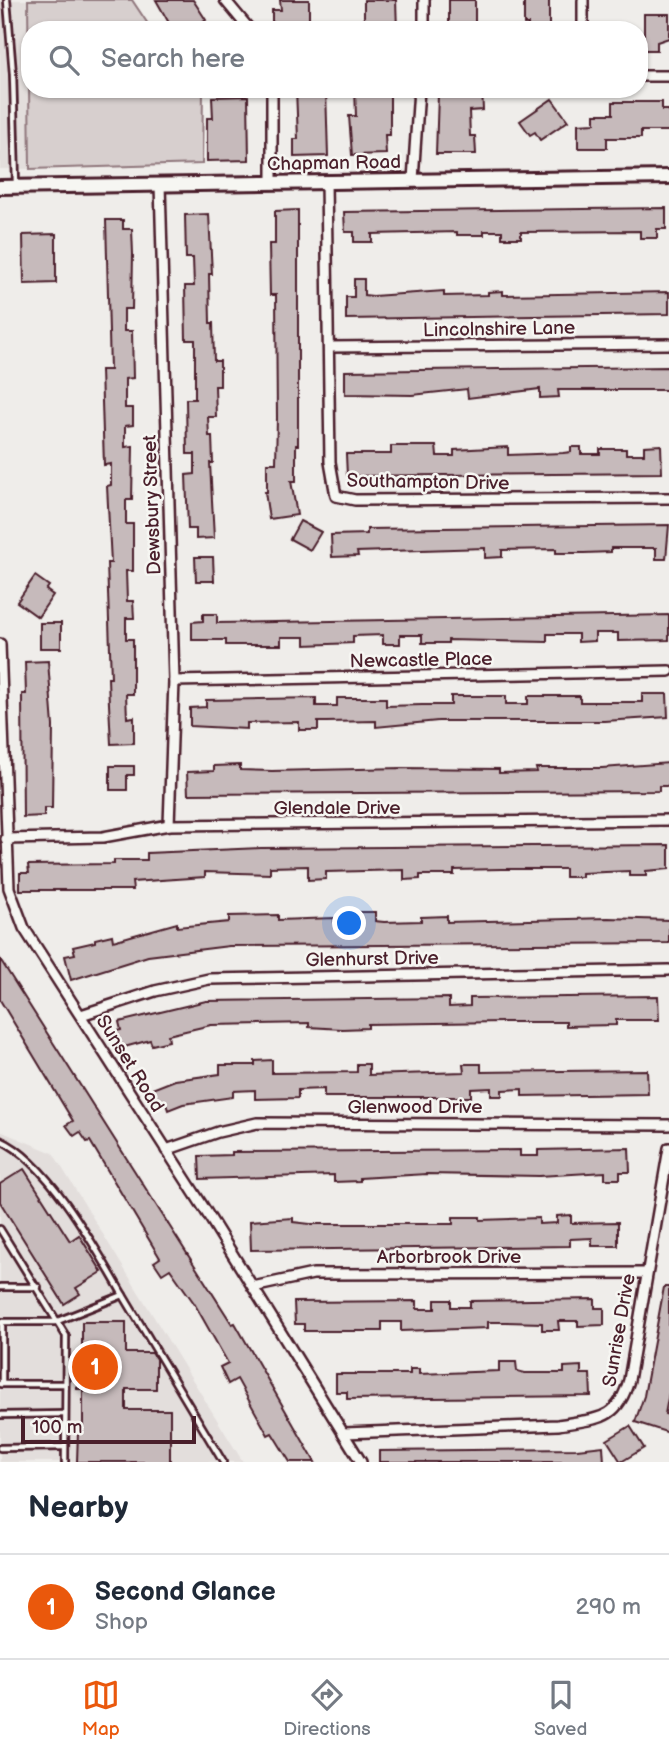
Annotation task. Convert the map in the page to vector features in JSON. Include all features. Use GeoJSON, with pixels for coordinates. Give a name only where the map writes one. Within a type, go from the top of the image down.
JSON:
{"type":"FeatureCollection","features":[{"type":"Feature","properties":{"kind":"street"},"geometry":{"type":"LineString","coordinates":[[225,0],[242,21]]}},
{"type":"Feature","properties":{"kind":"street"},"geometry":{"type":"LineString","coordinates":[[424,0],[424,21]]}},
{"type":"Feature","properties":{"kind":"street"},"geometry":{"type":"LineString","coordinates":[[583,0],[583,21]]}},
{"type":"Feature","properties":{"kind":"street"},"geometry":{"type":"LineString","coordinates":[[648,76],[669,75]]}},
{"type":"Feature","properties":{"kind":"street"},"geometry":{"type":"LineString","coordinates":[[272,98],[272,181]]}},
{"type":"Feature","properties":{"kind":"street"},"geometry":{"type":"LineString","coordinates":[[413,180],[418,98]]}},
{"type":"Feature","properties":{"kind":"street","name":"Chapman Road"},"geometry":{"type":"LineString","coordinates":[[0,187],[669,177]]}},
{"type":"Feature","properties":{"kind":"street","name":"Southampton Drive"},"geometry":{"type":"LineString","coordinates":[[326,181],[331,483],[340,499],[669,498]]}},
{"type":"Feature","properties":{"kind":"street","name":"Dewsbury Street"},"geometry":{"type":"LineString","coordinates":[[160,184],[174,681],[169,825]]}},
{"type":"Feature","properties":{"kind":"street","name":"Lincolnshire Lane"},"geometry":{"type":"LineString","coordinates":[[329,347],[669,344]]}},
{"type":"Feature","properties":{"kind":"street","name":"Sunset Road"},"geometry":{"type":"LineString","coordinates":[[0,643],[9,888],[24,928],[253,1287],[360,1462]]}},
{"type":"Feature","properties":{"kind":"street","name":"Newcastle Place"},"geometry":{"type":"LineString","coordinates":[[174,681],[669,671]]}},
{"type":"Feature","properties":{"kind":"street","name":"Glendale Drive"},"geometry":{"type":"LineString","coordinates":[[6,839],[103,837],[169,825],[669,820]]}},
{"type":"Feature","properties":{"kind":"street","name":"Glenhurst Drive"},"geometry":{"type":"LineString","coordinates":[[81,1015],[155,991],[209,979],[669,970]]}},
{"type":"Feature","properties":{"kind":"street","name":"Glenwood Drive"},"geometry":{"type":"LineString","coordinates":[[166,1150],[218,1132],[257,1123],[669,1125]]}},
{"type":"Feature","properties":{"kind":"street","name":"Sunrise Drive"},"geometry":{"type":"LineString","coordinates":[[344,1433],[558,1425],[592,1419],[617,1410],[623,1401],[629,1380],[669,1148]]}},
{"type":"Feature","properties":{"kind":"street","name":"Arborbrook Drive"},"geometry":{"type":"LineString","coordinates":[[253,1287],[313,1274],[646,1273]]}},
{"type":"Feature","properties":{"kind":"lane"},"geometry":{"type":"LineString","coordinates":[[7,0],[13,74],[16,187]]}},
{"type":"Feature","properties":{"kind":"lane"},"geometry":{"type":"LineString","coordinates":[[0,1140],[17,1148],[40,1169],[122,1296],[223,1462]]}},
{"type":"Feature","properties":{"kind":"lane"},"geometry":{"type":"LineString","coordinates":[[0,1229],[66,1336],[65,1462]]}},
{"type":"Feature","properties":{"kind":"lane"},"geometry":{"type":"LineString","coordinates":[[0,1287],[38,1287]]}},
{"type":"Feature","properties":{"kind":"lane"},"geometry":{"type":"LineString","coordinates":[[65,1384],[1,1384],[1,1322],[55,1322],[122,1296]]}},
{"type":"Feature","properties":{"kind":"lane"},"geometry":{"type":"LineString","coordinates":[[0,1415],[65,1414]]}},
{"type":"Feature","properties":{"kind":"lane"},"geometry":{"type":"LineString","coordinates":[[0,1448],[65,1447]]}},
{"type":"Feature","properties":{"kind":"shaded area"},"geometry":{"type":"Polygon","coordinates":[[[0,0],[28,0],[28,21],[21,21],[21,98],[29,98],[30,169],[0,169],[0,0]]]}},
{"type":"Feature","properties":{"kind":"shaded area"},"geometry":{"type":"Polygon","coordinates":[[[28,0],[132,0],[146,21],[28,21],[28,0]]]}},
{"type":"Feature","properties":{"kind":"shaded area"},"geometry":{"type":"Polygon","coordinates":[[[29,98],[203,98],[202,164],[30,169],[29,98]]]}},
{"type":"Feature","properties":{"kind":"shaded area"},"geometry":{"type":"Polygon","coordinates":[[[0,1131],[53,1153],[243,1462],[0,1462],[0,1131]]]}},
{"type":"Feature","properties":{"kind":"building"},"geometry":{"type":"Polygon","coordinates":[[[156,0],[193,0],[206,20],[205,21],[168,21],[156,0]]]}},
{"type":"Feature","properties":{"kind":"building"},"geometry":{"type":"Polygon","coordinates":[[[280,0],[309,0],[309,21],[272,21],[272,10],[281,10],[280,0]]]}},
{"type":"Feature","properties":{"kind":"building"},"geometry":{"type":"Polygon","coordinates":[[[364,0],[396,0],[397,21],[364,21],[364,0]]]}},
{"type":"Feature","properties":{"kind":"building"},"geometry":{"type":"Polygon","coordinates":[[[449,0],[475,0],[475,21],[449,21],[449,0]]]}},
{"type":"Feature","properties":{"kind":"building"},"geometry":{"type":"Polygon","coordinates":[[[524,0],[549,0],[549,21],[524,21],[524,0]]]}},
{"type":"Feature","properties":{"kind":"building"},"geometry":{"type":"Polygon","coordinates":[[[644,14],[669,14],[669,38],[657,42],[657,50],[648,50],[648,21],[644,21],[644,14]]]}},
{"type":"Feature","properties":{"kind":"building"},"geometry":{"type":"Polygon","coordinates":[[[212,98],[248,98],[249,160],[207,161],[207,118],[213,118],[212,98]]]}},
{"type":"Feature","properties":{"kind":"building"},"geometry":{"type":"Polygon","coordinates":[[[296,98],[326,98],[328,156],[294,157],[294,139],[298,139],[296,98]]]}},
{"type":"Feature","properties":{"kind":"building"},"geometry":{"type":"Polygon","coordinates":[[[355,98],[390,98],[390,135],[385,135],[386,154],[352,155],[349,116],[356,116],[355,98]]]}},
{"type":"Feature","properties":{"kind":"building"},"geometry":{"type":"Polygon","coordinates":[[[438,98],[482,98],[483,110],[469,111],[470,136],[475,136],[476,154],[436,154],[438,98]]]}},
{"type":"Feature","properties":{"kind":"building"},"geometry":{"type":"Polygon","coordinates":[[[552,99],[568,121],[540,140],[535,132],[530,135],[520,121],[552,99]]]}},
{"type":"Feature","properties":{"kind":"building"},"geometry":{"type":"Polygon","coordinates":[[[613,102],[662,102],[662,110],[669,110],[669,131],[641,131],[641,138],[607,138],[607,148],[578,148],[578,124],[595,123],[595,114],[613,114],[613,102]]]}},
{"type":"Feature","properties":{"kind":"building"},"geometry":{"type":"Polygon","coordinates":[[[666,208],[666,229],[657,229],[657,238],[640,238],[640,231],[521,232],[521,238],[502,238],[502,231],[484,231],[484,235],[457,235],[457,232],[372,234],[372,242],[354,242],[354,232],[345,232],[344,212],[666,208]]]}},
{"type":"Feature","properties":{"kind":"building"},"geometry":{"type":"Polygon","coordinates":[[[298,210],[298,445],[296,481],[291,481],[297,515],[269,519],[265,492],[267,463],[276,463],[277,418],[276,295],[270,295],[269,244],[275,244],[275,211],[298,210]]]}},
{"type":"Feature","properties":{"kind":"building"},"geometry":{"type":"Polygon","coordinates":[[[209,214],[212,274],[209,274],[210,323],[213,323],[214,361],[220,361],[220,386],[215,386],[216,417],[208,417],[209,436],[212,436],[213,463],[210,463],[214,538],[196,539],[196,529],[188,529],[186,475],[195,474],[195,454],[187,454],[186,399],[195,399],[195,340],[186,340],[185,286],[194,286],[193,258],[186,258],[185,215],[209,214]]]}},
{"type":"Feature","properties":{"kind":"building"},"geometry":{"type":"Polygon","coordinates":[[[106,220],[123,220],[123,229],[132,229],[133,254],[132,309],[124,309],[124,331],[132,331],[133,378],[125,379],[125,408],[133,408],[133,425],[125,426],[125,447],[133,446],[132,500],[126,500],[126,524],[133,524],[133,571],[126,571],[127,601],[133,601],[134,618],[126,618],[126,639],[133,639],[133,694],[126,694],[127,718],[134,717],[134,743],[111,744],[107,563],[111,563],[107,486],[111,485],[111,464],[104,465],[101,370],[110,370],[106,220]]]}},
{"type":"Feature","properties":{"kind":"building"},"geometry":{"type":"Polygon","coordinates":[[[56,234],[56,283],[24,284],[23,235],[56,234]]]}},
{"type":"Feature","properties":{"kind":"building"},"geometry":{"type":"Polygon","coordinates":[[[354,279],[364,279],[364,295],[373,296],[444,291],[444,296],[488,295],[488,292],[503,291],[503,295],[669,292],[669,314],[346,319],[346,297],[354,297],[354,279]]]}},
{"type":"Feature","properties":{"kind":"building"},"geometry":{"type":"Polygon","coordinates":[[[669,367],[669,390],[558,390],[559,397],[540,398],[540,389],[468,398],[467,389],[412,395],[345,394],[345,371],[669,367]]]}},
{"type":"Feature","properties":{"kind":"building"},"geometry":{"type":"Polygon","coordinates":[[[661,445],[662,473],[347,476],[346,454],[391,454],[391,446],[436,446],[437,456],[454,456],[454,450],[508,447],[508,455],[571,452],[571,447],[581,447],[581,454],[600,454],[600,449],[626,449],[626,454],[644,454],[644,446],[661,445]]]}},
{"type":"Feature","properties":{"kind":"building"},"geometry":{"type":"Polygon","coordinates":[[[300,521],[321,532],[310,550],[290,539],[300,521]]]}},
{"type":"Feature","properties":{"kind":"building"},"geometry":{"type":"Polygon","coordinates":[[[669,525],[666,559],[656,559],[656,548],[611,548],[611,552],[584,553],[556,553],[556,549],[502,550],[502,557],[485,558],[485,548],[357,552],[358,556],[332,557],[331,535],[367,534],[367,529],[669,525]]]}},
{"type":"Feature","properties":{"kind":"building"},"geometry":{"type":"Polygon","coordinates":[[[195,557],[213,557],[214,581],[196,581],[195,557]]]}},
{"type":"Feature","properties":{"kind":"building"},"geometry":{"type":"Polygon","coordinates":[[[35,576],[49,586],[46,590],[53,595],[38,617],[17,602],[35,576]]]}},
{"type":"Feature","properties":{"kind":"building"},"geometry":{"type":"Polygon","coordinates":[[[203,614],[217,614],[217,623],[669,615],[669,640],[618,641],[618,633],[595,633],[595,641],[578,642],[578,634],[547,634],[547,642],[448,640],[448,643],[422,643],[422,635],[400,635],[400,644],[383,644],[383,635],[353,636],[353,643],[305,645],[305,637],[281,637],[281,645],[226,645],[226,640],[192,640],[192,622],[203,621],[203,614]]]}},
{"type":"Feature","properties":{"kind":"building"},"geometry":{"type":"Polygon","coordinates":[[[40,623],[61,623],[61,648],[40,648],[40,623]]]}},
{"type":"Feature","properties":{"kind":"building"},"geometry":{"type":"Polygon","coordinates":[[[48,661],[53,726],[52,808],[44,808],[44,816],[23,817],[22,694],[26,694],[25,662],[48,661]]]}},
{"type":"Feature","properties":{"kind":"building"},"geometry":{"type":"Polygon","coordinates":[[[642,694],[667,694],[668,717],[604,721],[438,721],[376,727],[376,721],[318,722],[318,730],[299,730],[299,722],[247,723],[247,729],[190,726],[190,708],[206,707],[206,700],[316,698],[316,706],[337,706],[337,698],[386,698],[386,706],[451,705],[451,696],[506,696],[506,704],[528,704],[528,696],[580,696],[580,702],[642,702],[642,694]]]}},
{"type":"Feature","properties":{"kind":"building"},"geometry":{"type":"Polygon","coordinates":[[[669,763],[669,786],[659,786],[659,791],[188,794],[187,772],[214,771],[214,766],[240,765],[240,770],[272,771],[402,768],[499,769],[499,773],[537,772],[536,768],[602,768],[669,763]]]}},
{"type":"Feature","properties":{"kind":"building"},"geometry":{"type":"Polygon","coordinates":[[[110,766],[134,766],[134,775],[127,775],[127,790],[110,790],[110,766]]]}},
{"type":"Feature","properties":{"kind":"building"},"geometry":{"type":"Polygon","coordinates":[[[669,845],[669,869],[646,871],[646,876],[629,876],[629,871],[582,873],[582,877],[565,877],[565,869],[501,869],[454,870],[454,875],[420,875],[420,879],[404,880],[404,870],[326,872],[326,879],[308,880],[308,866],[270,867],[270,874],[205,872],[205,877],[132,882],[133,890],[20,890],[20,873],[29,873],[28,865],[114,864],[114,860],[147,860],[147,853],[261,848],[669,845]]]}},
{"type":"Feature","properties":{"kind":"building"},"geometry":{"type":"Polygon","coordinates":[[[357,912],[375,912],[375,921],[384,922],[421,921],[421,917],[447,916],[447,922],[608,918],[669,920],[669,943],[229,946],[148,956],[71,980],[65,956],[75,954],[73,947],[95,942],[95,939],[112,935],[113,941],[177,923],[177,927],[229,922],[229,916],[278,915],[278,920],[334,918],[334,925],[357,925],[357,912]]]}},
{"type":"Feature","properties":{"kind":"building"},"geometry":{"type":"Polygon","coordinates":[[[0,959],[232,1324],[235,1323],[315,1462],[290,1462],[272,1433],[268,1435],[237,1379],[228,1384],[220,1367],[228,1363],[194,1303],[170,1269],[162,1274],[154,1262],[160,1258],[90,1141],[87,1142],[80,1132],[74,1136],[66,1125],[73,1121],[0,1000],[0,959]]]}},
{"type":"Feature","properties":{"kind":"building"},"geometry":{"type":"Polygon","coordinates":[[[658,996],[659,1020],[616,1020],[616,1025],[566,1026],[566,1022],[503,1022],[368,1024],[368,1028],[342,1029],[309,1027],[309,1023],[211,1025],[168,1035],[169,1041],[152,1045],[150,1040],[117,1049],[112,1032],[121,1030],[119,1022],[206,1001],[449,998],[449,1007],[470,1006],[470,998],[658,996]]]}},
{"type":"Feature","properties":{"kind":"building"},"geometry":{"type":"Polygon","coordinates":[[[272,1060],[272,1073],[357,1072],[357,1064],[369,1064],[369,1075],[464,1072],[463,1064],[481,1064],[481,1072],[647,1070],[648,1094],[522,1096],[522,1089],[502,1090],[502,1096],[491,1096],[491,1088],[471,1089],[471,1097],[324,1097],[324,1089],[298,1090],[298,1098],[255,1099],[255,1090],[233,1091],[233,1097],[183,1104],[168,1110],[165,1101],[158,1104],[152,1089],[175,1080],[220,1074],[220,1065],[255,1065],[255,1061],[272,1060]]]}},
{"type":"Feature","properties":{"kind":"building"},"geometry":{"type":"Polygon","coordinates":[[[629,1148],[630,1172],[620,1172],[620,1179],[605,1179],[605,1172],[539,1176],[427,1174],[334,1182],[334,1175],[200,1179],[199,1156],[232,1155],[232,1152],[520,1150],[520,1156],[538,1156],[538,1150],[629,1148]]]}},
{"type":"Feature","properties":{"kind":"building"},"geometry":{"type":"Polygon","coordinates":[[[24,1169],[70,1241],[79,1235],[102,1272],[76,1288],[80,1294],[64,1304],[0,1202],[0,1184],[24,1169]]]}},
{"type":"Feature","properties":{"kind":"building"},"geometry":{"type":"Polygon","coordinates":[[[571,1215],[571,1223],[618,1222],[618,1246],[592,1246],[592,1238],[570,1239],[570,1246],[251,1250],[250,1221],[293,1218],[293,1222],[310,1224],[453,1224],[453,1217],[480,1217],[480,1220],[539,1218],[539,1224],[557,1223],[557,1216],[571,1215]]]}},
{"type":"Feature","properties":{"kind":"building"},"geometry":{"type":"Polygon","coordinates":[[[664,1287],[669,1287],[669,1393],[665,1414],[669,1415],[669,1433],[635,1422],[644,1396],[664,1287]]]}},
{"type":"Feature","properties":{"kind":"building"},"geometry":{"type":"Polygon","coordinates":[[[595,1299],[595,1308],[604,1308],[604,1325],[578,1326],[578,1321],[558,1321],[559,1330],[542,1330],[542,1323],[488,1322],[488,1328],[401,1331],[401,1322],[382,1322],[382,1331],[304,1331],[304,1324],[295,1324],[294,1302],[417,1301],[417,1309],[435,1309],[435,1300],[451,1300],[451,1307],[470,1307],[470,1301],[595,1299]]]}},
{"type":"Feature","properties":{"kind":"building"},"geometry":{"type":"Polygon","coordinates":[[[82,1322],[126,1322],[126,1353],[152,1353],[156,1359],[156,1389],[126,1389],[126,1410],[170,1410],[170,1462],[77,1462],[78,1432],[83,1432],[83,1389],[77,1389],[77,1353],[82,1353],[82,1322]]]}},
{"type":"Feature","properties":{"kind":"building"},"geometry":{"type":"Polygon","coordinates":[[[499,1362],[516,1362],[517,1371],[525,1373],[564,1373],[564,1367],[581,1366],[581,1374],[590,1374],[591,1396],[347,1399],[347,1392],[336,1392],[336,1374],[410,1374],[410,1369],[419,1369],[419,1374],[499,1371],[499,1362]]]}},
{"type":"Feature","properties":{"kind":"building"},"geometry":{"type":"Polygon","coordinates":[[[630,1426],[644,1448],[621,1462],[607,1440],[630,1426]]]}},
{"type":"Feature","properties":{"kind":"building"},"geometry":{"type":"Polygon","coordinates":[[[603,1446],[604,1462],[379,1462],[379,1451],[577,1449],[603,1446]]]}},
{"type":"Feature","properties":{"kind":"place","name":"Second Glance"},"geometry":{"type":"Point","coordinates":[95,1367]}}]}
